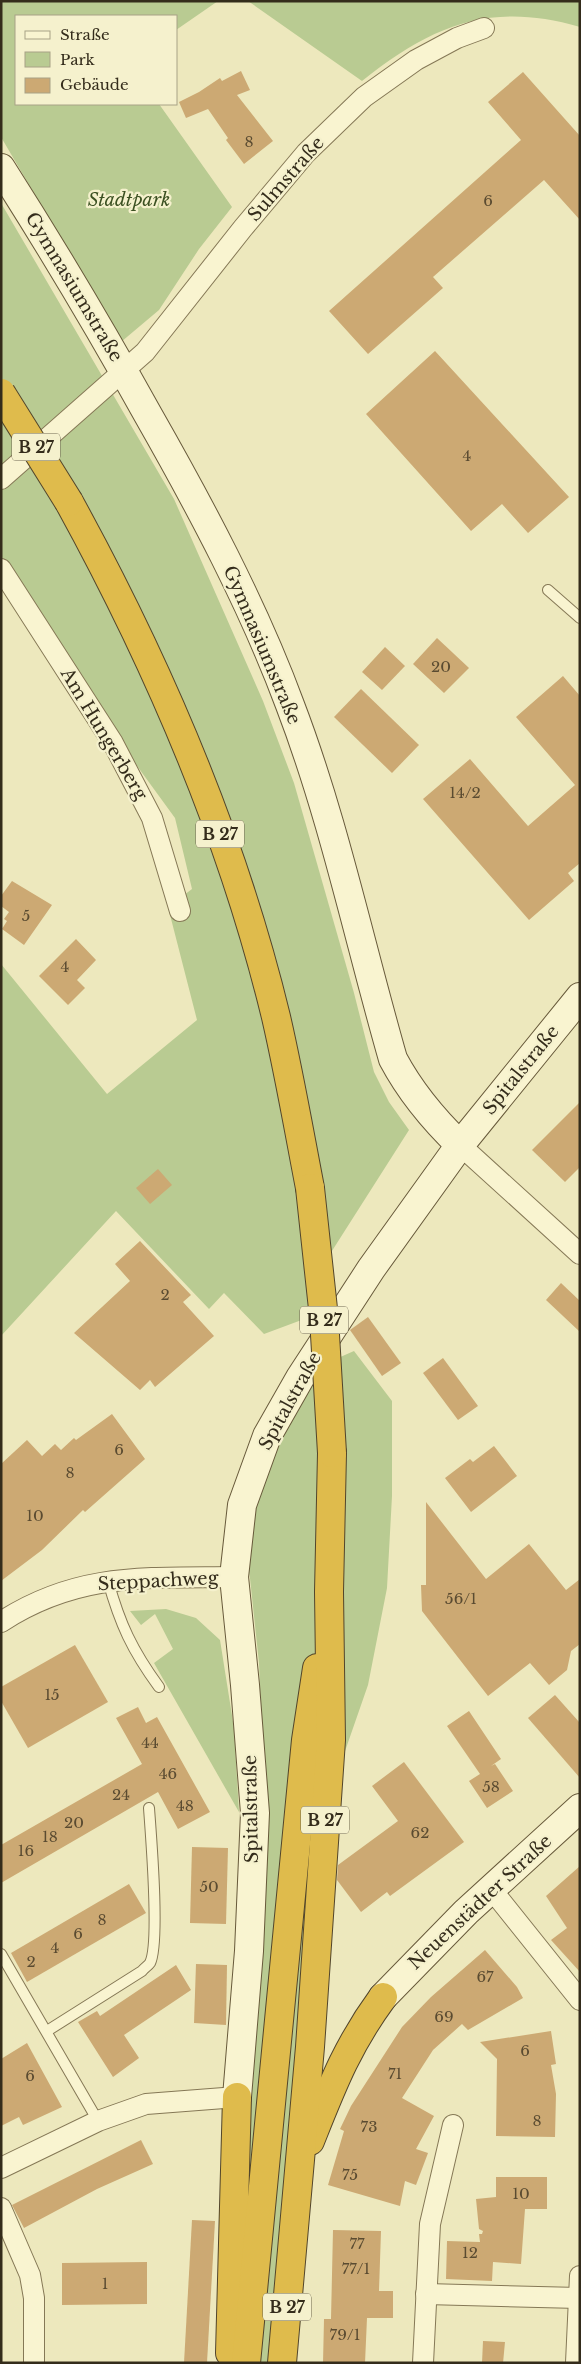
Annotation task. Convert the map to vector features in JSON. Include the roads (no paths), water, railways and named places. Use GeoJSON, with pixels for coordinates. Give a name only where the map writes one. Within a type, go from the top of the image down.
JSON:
{"type":"FeatureCollection","features":[{"type":"Feature","properties":{"kind":"highway","name":"B 27"},"geometry":{"type":"LineString","coordinates":[[1,394],[69,502],[107,572],[154,666],[193,760],[231,862],[276,1017],[310,1188],[324,1318],[332,1453],[329,1592],[331,1740],[311,2038],[282,2363]]}},
{"type":"Feature","properties":{"kind":"highway","name":"B 27"},"geometry":{"type":"LineString","coordinates":[[246,2363],[306,1740],[329,1592]]}},
{"type":"Feature","properties":{"kind":"highway"},"geometry":{"type":"LineString","coordinates":[[298,2173],[339,2068],[364,2022],[383,1997]]}},
{"type":"Feature","properties":{"kind":"highway"},"geometry":{"type":"LineString","coordinates":[[230,2363],[238,2097]]}},
{"type":"Feature","properties":{"kind":"main road","name":"Gymnasiumstraße"},"geometry":{"type":"LineString","coordinates":[[1,168],[45,236],[190,488],[236,580],[290,703],[321,790],[393,1060],[408,1087],[431,1116],[460,1145]]}},
{"type":"Feature","properties":{"kind":"main road","name":"Spitalstraße"},"geometry":{"type":"LineString","coordinates":[[238,2097],[249,1951],[255,1812],[234,1577],[242,1505],[267,1436],[300,1378],[366,1277],[460,1145],[580,997]]}},
{"type":"Feature","properties":{"kind":"main road","name":"Neuenstädter Straße"},"geometry":{"type":"LineString","coordinates":[[383,1997],[466,1912],[580,1808]]}},
{"type":"Feature","properties":{"kind":"street","name":"Sulmstraße"},"geometry":{"type":"LineString","coordinates":[[124,373],[145,352],[243,228],[306,154],[364,97],[416,60],[456,38],[484,28]]}},
{"type":"Feature","properties":{"kind":"street"},"geometry":{"type":"LineString","coordinates":[[1,479],[124,373]]}},
{"type":"Feature","properties":{"kind":"street","name":"Am Hungerberg"},"geometry":{"type":"LineString","coordinates":[[1,569],[113,743],[152,818],[180,912]]}},
{"type":"Feature","properties":{"kind":"street"},"geometry":{"type":"LineString","coordinates":[[460,1145],[580,1254]]}},
{"type":"Feature","properties":{"kind":"street","name":"Steppachweg"},"geometry":{"type":"LineString","coordinates":[[1,1622],[26,1606],[62,1591],[108,1581],[234,1577]]}},
{"type":"Feature","properties":{"kind":"street"},"geometry":{"type":"LineString","coordinates":[[492,1890],[580,2000]]}},
{"type":"Feature","properties":{"kind":"street"},"geometry":{"type":"LineString","coordinates":[[1,2168],[98,2121],[146,2104],[238,2097]]}},
{"type":"Feature","properties":{"kind":"street"},"geometry":{"type":"LineString","coordinates":[[423,2363],[430,2224],[453,2125]]}},
{"type":"Feature","properties":{"kind":"street"},"geometry":{"type":"LineString","coordinates":[[1,2208],[30,2275],[34,2298],[34,2363]]}},
{"type":"Feature","properties":{"kind":"street"},"geometry":{"type":"LineString","coordinates":[[576,2363],[580,2276]]}},
{"type":"Feature","properties":{"kind":"street"},"geometry":{"type":"LineString","coordinates":[[426,2294],[579,2298]]}},
{"type":"Feature","properties":{"kind":"lane"},"geometry":{"type":"LineString","coordinates":[[548,590],[580,618]]}},
{"type":"Feature","properties":{"kind":"lane"},"geometry":{"type":"LineString","coordinates":[[108,1581],[118,1616],[138,1658],[159,1687]]}},
{"type":"Feature","properties":{"kind":"lane"},"geometry":{"type":"LineString","coordinates":[[47,2031],[142,1971],[150,1963],[153,1952],[154,1916],[149,1808]]}},
{"type":"Feature","properties":{"kind":"lane"},"geometry":{"type":"LineString","coordinates":[[1,1954],[98,2121]]}},
{"type":"Feature","properties":{"kind":"park label","name":"Stadtpark"},"geometry":{"type":"Point","coordinates":[129,200]}}]}
